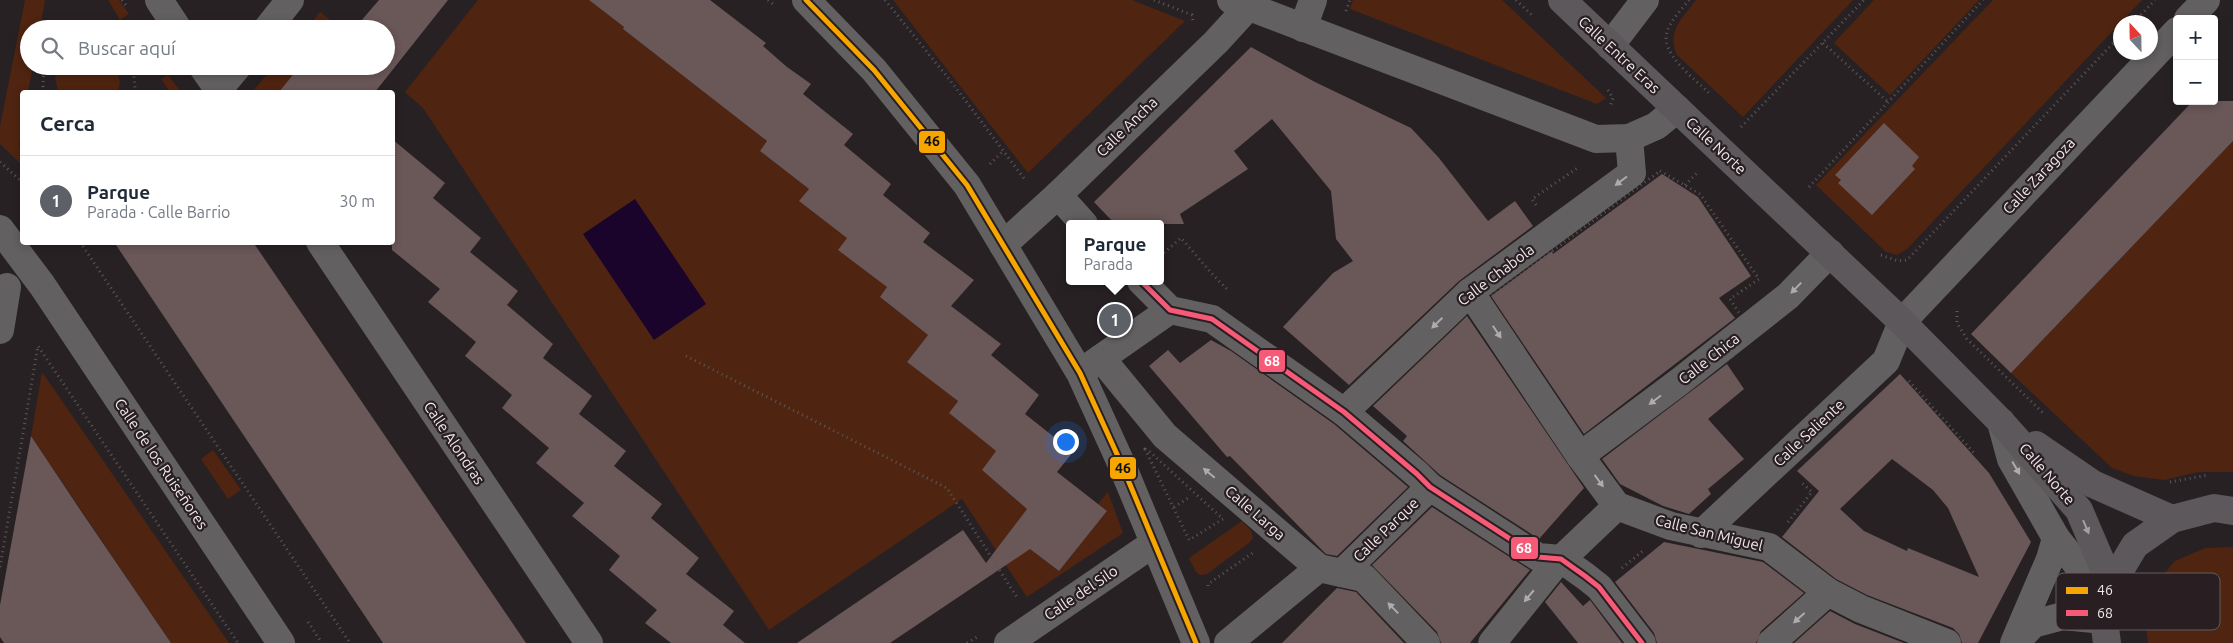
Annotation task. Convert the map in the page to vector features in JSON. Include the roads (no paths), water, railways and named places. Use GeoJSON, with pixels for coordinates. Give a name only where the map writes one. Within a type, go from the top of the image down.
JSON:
{"type":"FeatureCollection","features":[{"type":"Feature","properties":{"kind":"street"},"geometry":{"type":"LineString","coordinates":[[159,0],[172,20]]}},
{"type":"Feature","properties":{"kind":"street"},"geometry":{"type":"LineString","coordinates":[[274,20],[290,0]]}},
{"type":"Feature","properties":{"kind":"street"},"geometry":{"type":"LineString","coordinates":[[806,0],[881,78],[967,185],[1003,245],[1090,365],[1120,463],[1196,643]]}},
{"type":"Feature","properties":{"kind":"street"},"geometry":{"type":"LineString","coordinates":[[1303,28],[1313,0]]}},
{"type":"Feature","properties":{"kind":"street","name":"Calle Entre Eras"},"geometry":{"type":"LineString","coordinates":[[1562,0],[1677,109]]}},
{"type":"Feature","properties":{"kind":"street"},"geometry":{"type":"LineString","coordinates":[[1610,46],[1645,0]]}},
{"type":"Feature","properties":{"kind":"street"},"geometry":{"type":"LineString","coordinates":[[2192,15],[2206,0]]}},
{"type":"Feature","properties":{"kind":"street","name":"Calle Ancha"},"geometry":{"type":"LineString","coordinates":[[1003,245],[1058,195],[1216,42],[1240,3]]}},
{"type":"Feature","properties":{"kind":"street","name":"Calle Norte"},"geometry":{"type":"LineString","coordinates":[[1240,3],[1596,139],[1629,138],[1656,126],[1677,109],[1830,252],[2001,422],[2079,510],[2096,573]]}},
{"type":"Feature","properties":{"kind":"street","name":"Calle Zaragoza"},"geometry":{"type":"LineString","coordinates":[[1902,322],[2173,35]]}},
{"type":"Feature","properties":{"kind":"street"},"geometry":{"type":"LineString","coordinates":[[208,75],[218,90]]}},
{"type":"Feature","properties":{"kind":"street"},"geometry":{"type":"LineString","coordinates":[[220,90],[231,75]]}},
{"type":"Feature","properties":{"kind":"street","name":"Calle Chabola"},"geometry":{"type":"LineString","coordinates":[[1344,412],[1470,292],[1632,173],[1629,138]]}},
{"type":"Feature","properties":{"kind":"street"},"geometry":{"type":"LineString","coordinates":[[1058,195],[1080,220]]}},
{"type":"Feature","properties":{"kind":"street","name":"Calle de los Ruiseñores"},"geometry":{"type":"LineString","coordinates":[[0,229],[42,286],[281,643]]}},
{"type":"Feature","properties":{"kind":"street","name":"Calle Alondras"},"geometry":{"type":"LineString","coordinates":[[322,245],[589,643]]}},
{"type":"Feature","properties":{"kind":"street","name":"Calle Chica"},"geometry":{"type":"LineString","coordinates":[[1580,456],[1680,382],[1784,300],[1830,252]]}},
{"type":"Feature","properties":{"kind":"street"},"geometry":{"type":"LineString","coordinates":[[1145,285],[1170,310],[1212,319],[1344,412],[1430,487],[1538,557],[1561,559],[1599,587],[1642,643]]}},
{"type":"Feature","properties":{"kind":"street"},"geometry":{"type":"LineString","coordinates":[[0,330],[4,288],[42,286]]}},
{"type":"Feature","properties":{"kind":"street"},"geometry":{"type":"LineString","coordinates":[[1470,292],[1580,456],[1617,506],[1561,559],[1492,643]]}},
{"type":"Feature","properties":{"kind":"street"},"geometry":{"type":"LineString","coordinates":[[1090,365],[1170,310]]}},
{"type":"Feature","properties":{"kind":"street","name":"Calle Saliente"},"geometry":{"type":"LineString","coordinates":[[1701,534],[1886,361],[1902,322]]}},
{"type":"Feature","properties":{"kind":"street","name":"Calle Larga"},"geometry":{"type":"LineString","coordinates":[[1090,365],[1165,436],[1277,532],[1330,570],[1364,578],[1426,643]]}},
{"type":"Feature","properties":{"kind":"street","name":"Calle Norte"},"geometry":{"type":"LineString","coordinates":[[2001,422],[2093,484],[2172,519]]}},
{"type":"Feature","properties":{"kind":"street","name":"Calle Norte"},"geometry":{"type":"LineString","coordinates":[[2001,422],[2011,459],[2053,548],[2082,573]]}},
{"type":"Feature","properties":{"kind":"street","name":"Calle Parque"},"geometry":{"type":"LineString","coordinates":[[1228,643],[1330,570],[1430,487]]}},
{"type":"Feature","properties":{"kind":"street","name":"Calle San Miguel"},"geometry":{"type":"LineString","coordinates":[[1617,506],[1671,526],[1701,534],[1769,547],[1828,592],[1861,609],[1947,643]]}},
{"type":"Feature","properties":{"kind":"street"},"geometry":{"type":"LineString","coordinates":[[2124,573],[2135,545],[2172,519],[2214,508],[2233,511]]}},
{"type":"Feature","properties":{"kind":"street","name":"Calle del Silo"},"geometry":{"type":"LineString","coordinates":[[1008,643],[1154,543]]}},
{"type":"Feature","properties":{"kind":"street"},"geometry":{"type":"LineString","coordinates":[[2014,643],[2053,548]]}},
{"type":"Feature","properties":{"kind":"street"},"geometry":{"type":"LineString","coordinates":[[1771,643],[1828,592]]}},
{"type":"Feature","properties":{"kind":"street"},"geometry":{"type":"LineString","coordinates":[[2014,643],[2033,624],[2056,618]]}},
{"type":"Feature","properties":{"kind":"place","name":"Parque"},"geometry":{"type":"Point","coordinates":[1115,320]}}]}
